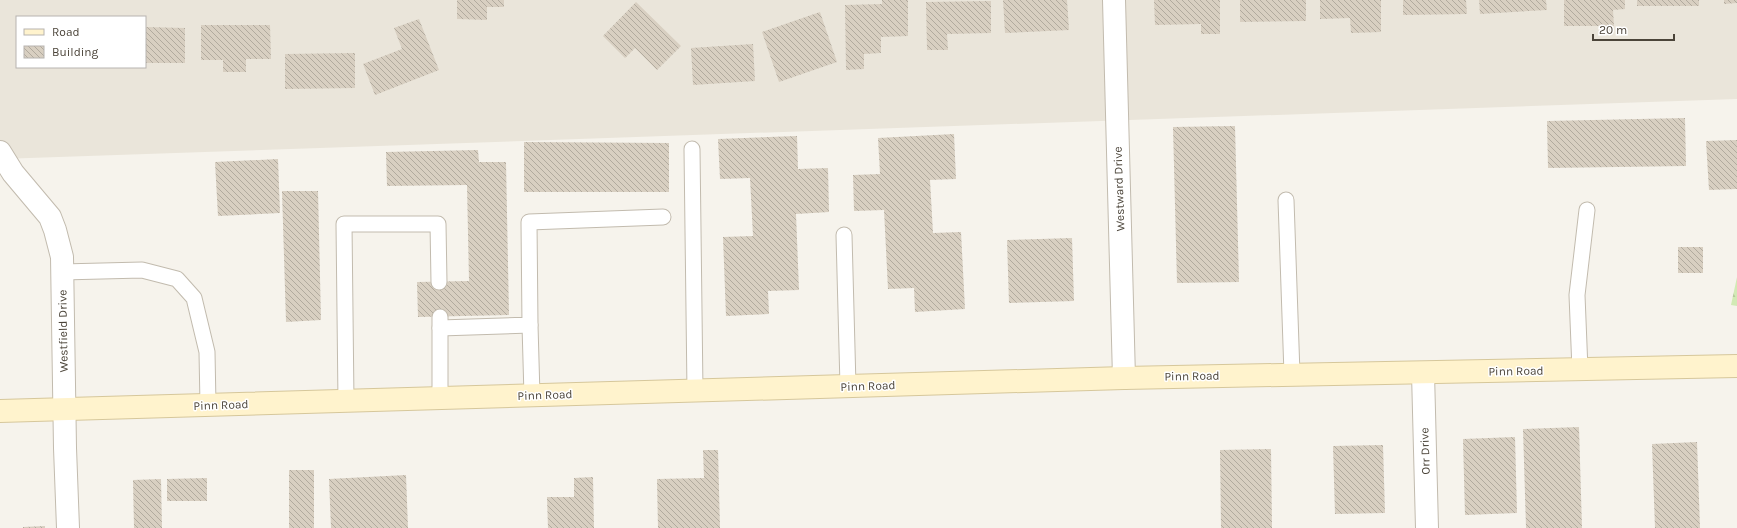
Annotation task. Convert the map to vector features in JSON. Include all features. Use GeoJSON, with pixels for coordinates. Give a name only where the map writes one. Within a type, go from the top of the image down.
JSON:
{"type":"FeatureCollection","features":[{"type":"Feature","properties":{"kind":"street","name":"Westward Drive"},"geometry":{"type":"LineString","coordinates":[[1114,0],[1124,378]]}},
{"type":"Feature","properties":{"kind":"street","name":"Westfield Drive"},"geometry":{"type":"LineString","coordinates":[[0,152],[13,172],[50,217],[62,257],[64,410],[68,528]]}},
{"type":"Feature","properties":{"kind":"street","name":"Pinn Road"},"geometry":{"type":"LineString","coordinates":[[0,411],[1124,378],[1737,366]]}},
{"type":"Feature","properties":{"kind":"street","name":"Orr Drive"},"geometry":{"type":"LineString","coordinates":[[1423,373],[1427,528]]}},
{"type":"Feature","properties":{"kind":"lane"},"geometry":{"type":"LineString","coordinates":[[692,149],[695,391]]}},
{"type":"Feature","properties":{"kind":"lane"},"geometry":{"type":"LineString","coordinates":[[1286,200],[1292,374]]}},
{"type":"Feature","properties":{"kind":"lane"},"geometry":{"type":"LineString","coordinates":[[1580,370],[1577,295],[1587,210]]}},
{"type":"Feature","properties":{"kind":"lane"},"geometry":{"type":"LineString","coordinates":[[532,396],[529,222],[663,217]]}},
{"type":"Feature","properties":{"kind":"lane"},"geometry":{"type":"LineString","coordinates":[[346,401],[344,224],[438,224],[439,282]]}},
{"type":"Feature","properties":{"kind":"lane"},"geometry":{"type":"LineString","coordinates":[[844,235],[848,386]]}},
{"type":"Feature","properties":{"kind":"lane"},"geometry":{"type":"LineString","coordinates":[[62,272],[142,270],[177,280],[194,298],[207,352],[208,405]]}},
{"type":"Feature","properties":{"kind":"lane"},"geometry":{"type":"LineString","coordinates":[[440,398],[440,322],[530,324]]}},
{"type":"Feature","properties":{"kind":"shaded area"},"geometry":{"type":"Polygon","coordinates":[[[0,0],[1737,0],[1737,99],[0,159],[0,0]]]}},
{"type":"Feature","properties":{"kind":"green space"},"geometry":{"type":"Polygon","coordinates":[[[1737,277],[1737,306],[1731,305],[1737,277]]]}},
{"type":"Feature","properties":{"kind":"building"},"geometry":{"type":"Polygon","coordinates":[[[457,0],[504,0],[504,7],[487,7],[487,20],[457,19],[457,0]]]}},
{"type":"Feature","properties":{"kind":"building"},"geometry":{"type":"Polygon","coordinates":[[[882,0],[908,0],[908,36],[881,37],[881,53],[864,54],[864,69],[846,70],[845,5],[882,4],[882,0]]]}},
{"type":"Feature","properties":{"kind":"building"},"geometry":{"type":"Polygon","coordinates":[[[1003,0],[1067,0],[1069,30],[1005,33],[1003,0]]]}},
{"type":"Feature","properties":{"kind":"building"},"geometry":{"type":"Polygon","coordinates":[[[1154,0],[1220,0],[1220,34],[1201,34],[1201,24],[1155,25],[1154,0]]]}},
{"type":"Feature","properties":{"kind":"building"},"geometry":{"type":"Polygon","coordinates":[[[1240,0],[1306,0],[1306,21],[1240,22],[1240,0]]]}},
{"type":"Feature","properties":{"kind":"building"},"geometry":{"type":"Polygon","coordinates":[[[1320,0],[1381,0],[1381,32],[1351,33],[1350,18],[1320,19],[1320,0]]]}},
{"type":"Feature","properties":{"kind":"building"},"geometry":{"type":"Polygon","coordinates":[[[1403,0],[1466,0],[1467,14],[1403,15],[1403,0]]]}},
{"type":"Feature","properties":{"kind":"building"},"geometry":{"type":"Polygon","coordinates":[[[1479,0],[1546,0],[1547,10],[1480,14],[1479,0]]]}},
{"type":"Feature","properties":{"kind":"building"},"geometry":{"type":"Polygon","coordinates":[[[1564,0],[1625,0],[1625,9],[1613,10],[1614,26],[1564,26],[1564,0]]]}},
{"type":"Feature","properties":{"kind":"building"},"geometry":{"type":"Polygon","coordinates":[[[1637,0],[1699,0],[1699,6],[1637,6],[1637,0]]]}},
{"type":"Feature","properties":{"kind":"building"},"geometry":{"type":"Polygon","coordinates":[[[1724,0],[1737,0],[1737,3],[1724,4],[1724,0]]]}},
{"type":"Feature","properties":{"kind":"building"},"geometry":{"type":"Polygon","coordinates":[[[991,1],[991,33],[947,34],[948,50],[927,50],[926,2],[991,1]]]}},
{"type":"Feature","properties":{"kind":"building"},"geometry":{"type":"Polygon","coordinates":[[[636,2],[681,46],[657,70],[635,48],[625,58],[603,36],[636,2]]]}},
{"type":"Feature","properties":{"kind":"building"},"geometry":{"type":"Polygon","coordinates":[[[820,12],[837,62],[779,82],[762,32],[820,12]]]}},
{"type":"Feature","properties":{"kind":"building"},"geometry":{"type":"Polygon","coordinates":[[[419,19],[439,70],[375,95],[363,64],[402,49],[394,28],[419,19]]]}},
{"type":"Feature","properties":{"kind":"building"},"geometry":{"type":"Polygon","coordinates":[[[201,25],[270,25],[271,59],[246,59],[246,72],[223,72],[223,60],[201,60],[201,25]]]}},
{"type":"Feature","properties":{"kind":"building"},"geometry":{"type":"Polygon","coordinates":[[[146,27],[185,28],[185,63],[146,63],[146,27]]]}},
{"type":"Feature","properties":{"kind":"building"},"geometry":{"type":"Polygon","coordinates":[[[753,44],[755,81],[693,85],[691,48],[753,44]]]}},
{"type":"Feature","properties":{"kind":"building"},"geometry":{"type":"Polygon","coordinates":[[[355,53],[355,88],[285,89],[285,54],[355,53]]]}},
{"type":"Feature","properties":{"kind":"building"},"geometry":{"type":"Polygon","coordinates":[[[1685,118],[1686,166],[1548,168],[1547,121],[1685,118]]]}},
{"type":"Feature","properties":{"kind":"building"},"geometry":{"type":"Polygon","coordinates":[[[1235,126],[1239,282],[1177,283],[1173,127],[1235,126]]]}},
{"type":"Feature","properties":{"kind":"building"},"geometry":{"type":"Polygon","coordinates":[[[954,134],[956,179],[930,180],[933,233],[961,232],[965,309],[915,312],[914,288],[888,289],[884,210],[854,211],[853,175],[880,174],[878,138],[954,134]]]}},
{"type":"Feature","properties":{"kind":"building"},"geometry":{"type":"Polygon","coordinates":[[[797,136],[798,169],[828,168],[829,212],[796,214],[799,290],[768,291],[769,314],[726,316],[723,237],[753,236],[750,178],[720,179],[718,139],[797,136]]]}},
{"type":"Feature","properties":{"kind":"building"},"geometry":{"type":"Polygon","coordinates":[[[1737,140],[1737,189],[1709,190],[1706,141],[1737,140]]]}},
{"type":"Feature","properties":{"kind":"building"},"geometry":{"type":"Polygon","coordinates":[[[524,142],[669,143],[669,192],[524,192],[524,142]]]}},
{"type":"Feature","properties":{"kind":"building"},"geometry":{"type":"Polygon","coordinates":[[[478,150],[479,162],[506,162],[509,315],[418,317],[417,282],[469,281],[467,185],[387,186],[386,152],[478,150]]]}},
{"type":"Feature","properties":{"kind":"building"},"geometry":{"type":"Polygon","coordinates":[[[278,159],[280,213],[218,216],[215,162],[278,159]]]}},
{"type":"Feature","properties":{"kind":"building"},"geometry":{"type":"Polygon","coordinates":[[[282,191],[318,191],[321,320],[286,322],[282,191]]]}},
{"type":"Feature","properties":{"kind":"building"},"geometry":{"type":"Polygon","coordinates":[[[1072,238],[1074,301],[1009,303],[1007,240],[1072,238]]]}},
{"type":"Feature","properties":{"kind":"building"},"geometry":{"type":"Polygon","coordinates":[[[1678,247],[1703,247],[1703,273],[1678,273],[1678,247]]]}},
{"type":"Feature","properties":{"kind":"building"},"geometry":{"type":"Polygon","coordinates":[[[1579,427],[1582,528],[1526,528],[1523,429],[1579,427]]]}},
{"type":"Feature","properties":{"kind":"building"},"geometry":{"type":"Polygon","coordinates":[[[1515,437],[1517,513],[1465,515],[1463,439],[1515,437]]]}},
{"type":"Feature","properties":{"kind":"building"},"geometry":{"type":"Polygon","coordinates":[[[1697,442],[1700,528],[1655,528],[1652,444],[1697,442]]]}},
{"type":"Feature","properties":{"kind":"building"},"geometry":{"type":"Polygon","coordinates":[[[1383,445],[1385,513],[1335,514],[1333,446],[1383,445]]]}},
{"type":"Feature","properties":{"kind":"building"},"geometry":{"type":"Polygon","coordinates":[[[1271,449],[1272,528],[1221,528],[1220,450],[1271,449]]]}},
{"type":"Feature","properties":{"kind":"building"},"geometry":{"type":"Polygon","coordinates":[[[703,450],[718,450],[720,528],[658,528],[657,479],[704,478],[703,450]]]}},
{"type":"Feature","properties":{"kind":"building"},"geometry":{"type":"Polygon","coordinates":[[[289,470],[314,470],[314,528],[289,528],[289,470]]]}},
{"type":"Feature","properties":{"kind":"building"},"geometry":{"type":"Polygon","coordinates":[[[406,475],[408,528],[331,528],[329,479],[406,475]]]}},
{"type":"Feature","properties":{"kind":"building"},"geometry":{"type":"Polygon","coordinates":[[[593,477],[594,528],[548,528],[547,497],[574,497],[574,478],[593,477]]]}},
{"type":"Feature","properties":{"kind":"building"},"geometry":{"type":"Polygon","coordinates":[[[207,478],[207,501],[167,501],[167,479],[207,478]]]}},
{"type":"Feature","properties":{"kind":"building"},"geometry":{"type":"Polygon","coordinates":[[[161,479],[162,528],[134,528],[133,480],[161,479]]]}},
{"type":"Feature","properties":{"kind":"building"},"geometry":{"type":"Polygon","coordinates":[[[45,526],[45,528],[23,528],[23,527],[45,526]]]}}]}
